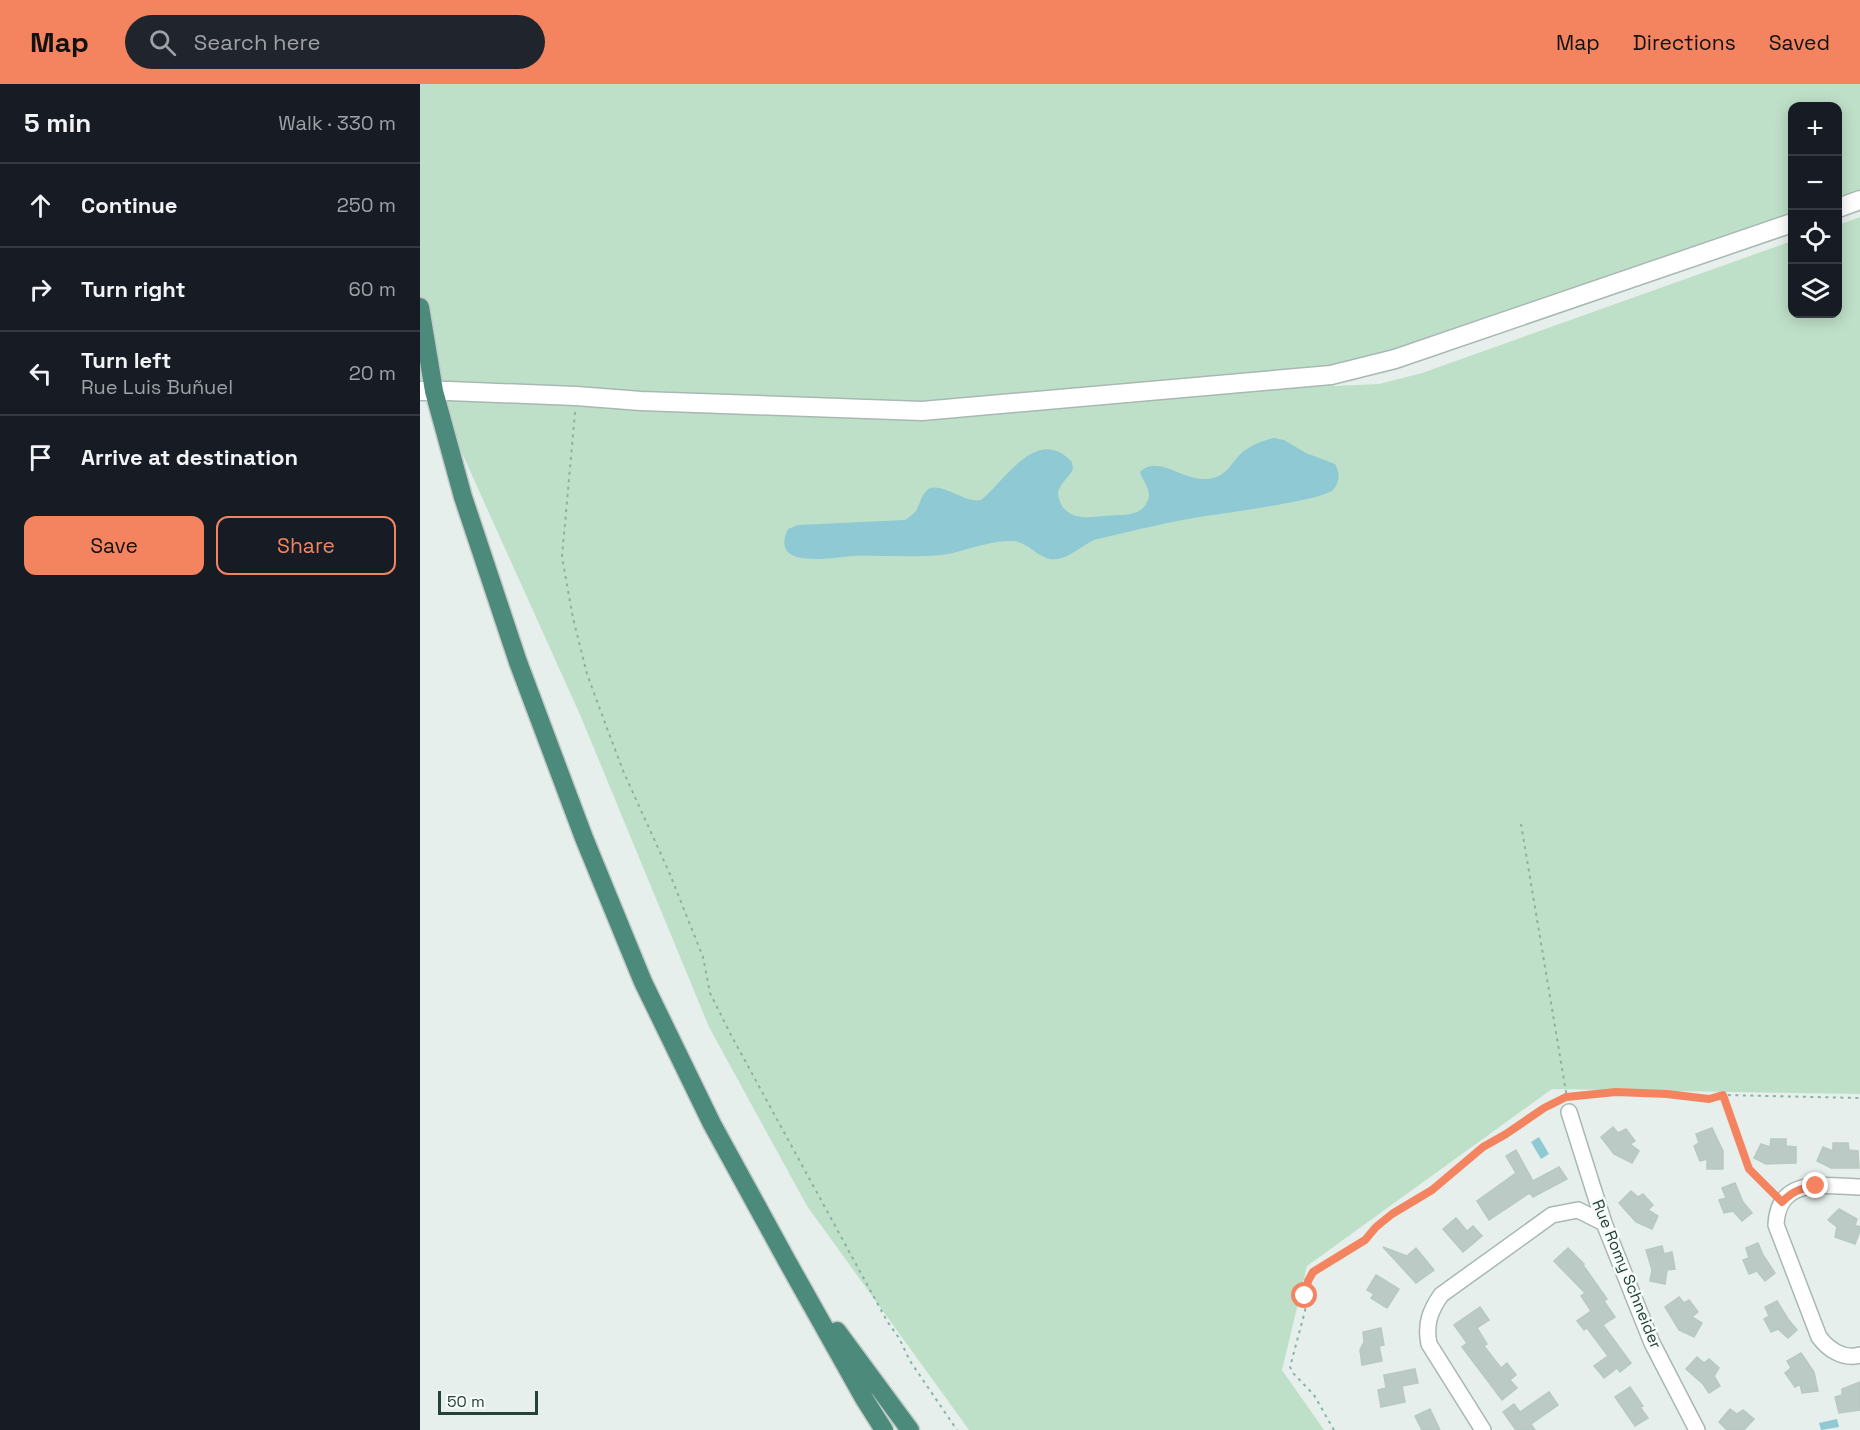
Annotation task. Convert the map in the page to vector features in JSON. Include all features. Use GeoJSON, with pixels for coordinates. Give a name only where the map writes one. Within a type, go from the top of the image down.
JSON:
{"type":"FeatureCollection","features":[{"type":"Feature","properties":{"kind":"highway"},"geometry":{"type":"LineString","coordinates":[[420,307],[427,391],[518,662],[584,838],[653,1002],[712,1124],[884,1430]]}},
{"type":"Feature","properties":{"kind":"highway"},"geometry":{"type":"LineString","coordinates":[[787,1261],[910,1430]]}},
{"type":"Feature","properties":{"kind":"street"},"geometry":{"type":"LineString","coordinates":[[1842,206],[1860,200]]}},
{"type":"Feature","properties":{"kind":"street"},"geometry":{"type":"LineString","coordinates":[[427,391],[922,411],[1331,375],[1395,360],[1788,224]]}},
{"type":"Feature","properties":{"kind":"street","name":"Rue Romy Schneider"},"geometry":{"type":"LineString","coordinates":[[1569,1112],[1604,1223],[1652,1342],[1697,1430]]}},
{"type":"Feature","properties":{"kind":"street"},"geometry":{"type":"LineString","coordinates":[[1860,1187],[1802,1187],[1791,1192],[1777,1211],[1776,1226],[1819,1337],[1826,1346],[1839,1354],[1856,1357],[1860,1355]]}},
{"type":"Feature","properties":{"kind":"street"},"geometry":{"type":"LineString","coordinates":[[1483,1430],[1429,1344],[1426,1330],[1430,1311],[1441,1295],[1552,1215],[1578,1210],[1604,1223]]}},
{"type":"Feature","properties":{"kind":"path"},"geometry":{"type":"LineString","coordinates":[[576,396],[562,557],[573,618],[587,674],[601,712],[624,773],[669,872],[703,957],[710,993],[730,1035],[887,1321],[899,1338],[910,1361],[957,1430]]}},
{"type":"Feature","properties":{"kind":"path"},"geometry":{"type":"LineString","coordinates":[[1521,824],[1566,1095]]}},
{"type":"Feature","properties":{"kind":"path"},"geometry":{"type":"LineString","coordinates":[[1334,1430],[1314,1395],[1290,1367],[1305,1311],[1308,1281],[1313,1272],[1365,1240],[1392,1214],[1432,1190],[1483,1147],[1544,1108],[1566,1097],[1616,1092],[1667,1094],[1709,1099],[1723,1095],[1860,1098]]}},
{"type":"Feature","properties":{"kind":"path"},"geometry":{"type":"LineString","coordinates":[[1723,1095],[1749,1169],[1782,1202]]}},
{"type":"Feature","properties":{"kind":"green space"},"geometry":{"type":"Polygon","coordinates":[[[420,84],[1860,84],[1860,200],[1842,206],[1842,102],[1788,102],[1788,224],[1331,375],[1334,386],[1379,384],[1422,373],[1788,242],[1788,318],[1842,318],[1842,224],[1860,217],[1860,1094],[1552,1089],[1307,1266],[1282,1370],[1324,1430],[969,1430],[807,1206],[709,1027],[581,717],[434,391],[420,391],[420,84]]]}},
{"type":"Feature","properties":{"kind":"water"},"geometry":{"type":"Polygon","coordinates":[[[1274,438],[1284,440],[1306,453],[1335,464],[1338,477],[1333,490],[1290,503],[1181,520],[1094,540],[1058,559],[1046,558],[1019,542],[1004,541],[941,555],[806,559],[787,551],[784,542],[788,529],[798,525],[905,520],[916,511],[925,492],[932,488],[946,490],[968,499],[981,500],[1022,460],[1034,452],[1046,449],[1059,452],[1072,462],[1073,469],[1058,493],[1066,511],[1082,517],[1134,513],[1144,507],[1149,498],[1140,472],[1147,467],[1162,467],[1196,478],[1213,478],[1224,473],[1247,449],[1274,438]]]}},
{"type":"Feature","properties":{"kind":"water"},"geometry":{"type":"Polygon","coordinates":[[[1539,1137],[1549,1154],[1541,1159],[1531,1142],[1539,1137]]]}},
{"type":"Feature","properties":{"kind":"water"},"geometry":{"type":"Polygon","coordinates":[[[1837,1419],[1839,1427],[1821,1430],[1819,1423],[1837,1419]]]}},
{"type":"Feature","properties":{"kind":"building"},"geometry":{"type":"Polygon","coordinates":[[[1613,1127],[1618,1133],[1626,1129],[1635,1141],[1630,1144],[1639,1151],[1632,1163],[1614,1154],[1601,1137],[1613,1127]]]}},
{"type":"Feature","properties":{"kind":"building"},"geometry":{"type":"Polygon","coordinates":[[[1712,1128],[1723,1151],[1723,1169],[1707,1169],[1707,1159],[1700,1161],[1694,1146],[1699,1143],[1696,1134],[1712,1128]]]}},
{"type":"Feature","properties":{"kind":"building"},"geometry":{"type":"Polygon","coordinates":[[[1771,1139],[1786,1139],[1786,1146],[1796,1147],[1796,1163],[1766,1164],[1754,1158],[1761,1144],[1770,1147],[1771,1139]]]}},
{"type":"Feature","properties":{"kind":"building"},"geometry":{"type":"Polygon","coordinates":[[[1833,1143],[1848,1143],[1849,1150],[1858,1151],[1859,1168],[1831,1168],[1817,1161],[1823,1147],[1833,1151],[1833,1143]]]}},
{"type":"Feature","properties":{"kind":"building"},"geometry":{"type":"Polygon","coordinates":[[[1516,1150],[1533,1181],[1559,1167],[1567,1179],[1533,1197],[1530,1193],[1528,1194],[1489,1220],[1477,1201],[1516,1173],[1506,1156],[1516,1150]]]}},
{"type":"Feature","properties":{"kind":"building"},"geometry":{"type":"Polygon","coordinates":[[[1735,1183],[1743,1202],[1752,1213],[1742,1221],[1733,1211],[1724,1213],[1719,1200],[1726,1198],[1722,1188],[1735,1183]]]}},
{"type":"Feature","properties":{"kind":"building"},"geometry":{"type":"Polygon","coordinates":[[[1631,1191],[1638,1197],[1643,1194],[1653,1205],[1648,1210],[1658,1216],[1652,1229],[1636,1222],[1619,1203],[1631,1191]]]}},
{"type":"Feature","properties":{"kind":"building"},"geometry":{"type":"Polygon","coordinates":[[[1839,1209],[1857,1219],[1855,1225],[1860,1227],[1860,1231],[1855,1244],[1835,1237],[1837,1227],[1828,1220],[1839,1209]]]}},
{"type":"Feature","properties":{"kind":"building"},"geometry":{"type":"Polygon","coordinates":[[[1456,1218],[1467,1231],[1473,1226],[1482,1236],[1463,1252],[1443,1229],[1456,1218]]]}},
{"type":"Feature","properties":{"kind":"building"},"geometry":{"type":"Polygon","coordinates":[[[1758,1243],[1775,1273],[1765,1281],[1757,1271],[1749,1274],[1743,1260],[1749,1258],[1746,1248],[1758,1243]]]}},
{"type":"Feature","properties":{"kind":"building"},"geometry":{"type":"Polygon","coordinates":[[[1662,1246],[1664,1254],[1672,1252],[1675,1269],[1667,1270],[1665,1284],[1650,1281],[1652,1270],[1646,1250],[1662,1246]]]}},
{"type":"Feature","properties":{"kind":"building"},"geometry":{"type":"Polygon","coordinates":[[[1383,1247],[1407,1256],[1416,1248],[1434,1270],[1416,1283],[1383,1247]]]}},
{"type":"Feature","properties":{"kind":"building"},"geometry":{"type":"Polygon","coordinates":[[[1568,1248],[1584,1264],[1607,1299],[1604,1301],[1615,1317],[1603,1325],[1631,1363],[1620,1372],[1617,1368],[1604,1378],[1594,1366],[1608,1356],[1587,1328],[1584,1330],[1577,1321],[1591,1311],[1581,1296],[1585,1293],[1554,1261],[1568,1248]]]}},
{"type":"Feature","properties":{"kind":"building"},"geometry":{"type":"Polygon","coordinates":[[[1376,1275],[1399,1289],[1387,1308],[1371,1298],[1374,1294],[1367,1290],[1376,1275]]]}},
{"type":"Feature","properties":{"kind":"building"},"geometry":{"type":"Polygon","coordinates":[[[1679,1297],[1684,1303],[1689,1300],[1698,1312],[1692,1317],[1702,1323],[1694,1337],[1679,1330],[1665,1307],[1679,1297]]]}},
{"type":"Feature","properties":{"kind":"building"},"geometry":{"type":"Polygon","coordinates":[[[1777,1301],[1797,1330],[1788,1338],[1778,1329],[1771,1332],[1764,1319],[1769,1316],[1765,1307],[1777,1301]]]}},
{"type":"Feature","properties":{"kind":"building"},"geometry":{"type":"Polygon","coordinates":[[[1480,1307],[1489,1320],[1477,1328],[1487,1344],[1484,1346],[1501,1368],[1507,1363],[1516,1375],[1510,1380],[1517,1388],[1502,1400],[1462,1347],[1467,1343],[1454,1325],[1480,1307]]]}},
{"type":"Feature","properties":{"kind":"building"},"geometry":{"type":"Polygon","coordinates":[[[1381,1328],[1384,1345],[1379,1346],[1382,1361],[1362,1365],[1360,1350],[1364,1342],[1363,1332],[1381,1328]]]}},
{"type":"Feature","properties":{"kind":"building"},"geometry":{"type":"Polygon","coordinates":[[[1801,1353],[1814,1372],[1818,1391],[1802,1393],[1800,1384],[1795,1387],[1785,1373],[1791,1368],[1787,1361],[1801,1353]]]}},
{"type":"Feature","properties":{"kind":"building"},"geometry":{"type":"Polygon","coordinates":[[[1697,1357],[1704,1363],[1709,1359],[1719,1368],[1714,1376],[1720,1386],[1709,1393],[1703,1384],[1686,1369],[1697,1357]]]}},
{"type":"Feature","properties":{"kind":"building"},"geometry":{"type":"Polygon","coordinates":[[[1415,1369],[1418,1383],[1402,1386],[1405,1402],[1381,1407],[1378,1390],[1386,1388],[1384,1375],[1415,1369]]]}},
{"type":"Feature","properties":{"kind":"building"},"geometry":{"type":"Polygon","coordinates":[[[1860,1382],[1860,1410],[1839,1413],[1835,1397],[1842,1395],[1842,1389],[1860,1382]]]}},
{"type":"Feature","properties":{"kind":"building"},"geometry":{"type":"Polygon","coordinates":[[[1630,1387],[1648,1418],[1635,1426],[1615,1397],[1630,1387]]]}},
{"type":"Feature","properties":{"kind":"building"},"geometry":{"type":"Polygon","coordinates":[[[1549,1392],[1558,1405],[1531,1424],[1535,1430],[1516,1430],[1503,1412],[1514,1404],[1520,1412],[1549,1392]]]}},
{"type":"Feature","properties":{"kind":"building"},"geometry":{"type":"Polygon","coordinates":[[[1430,1409],[1440,1430],[1422,1430],[1415,1416],[1430,1409]]]}},
{"type":"Feature","properties":{"kind":"building"},"geometry":{"type":"Polygon","coordinates":[[[1730,1409],[1737,1414],[1743,1410],[1754,1419],[1744,1430],[1727,1430],[1719,1422],[1730,1409]]]}},
{"type":"Feature","properties":{"kind":"route"},"geometry":{"type":"LineString","coordinates":[[1305,1296],[1308,1281],[1313,1272],[1365,1240],[1392,1214],[1432,1190],[1483,1147],[1544,1108],[1566,1097],[1616,1092],[1667,1094],[1709,1099],[1723,1095],[1749,1169],[1782,1202],[1791,1192],[1802,1187],[1816,1186]]}}]}
